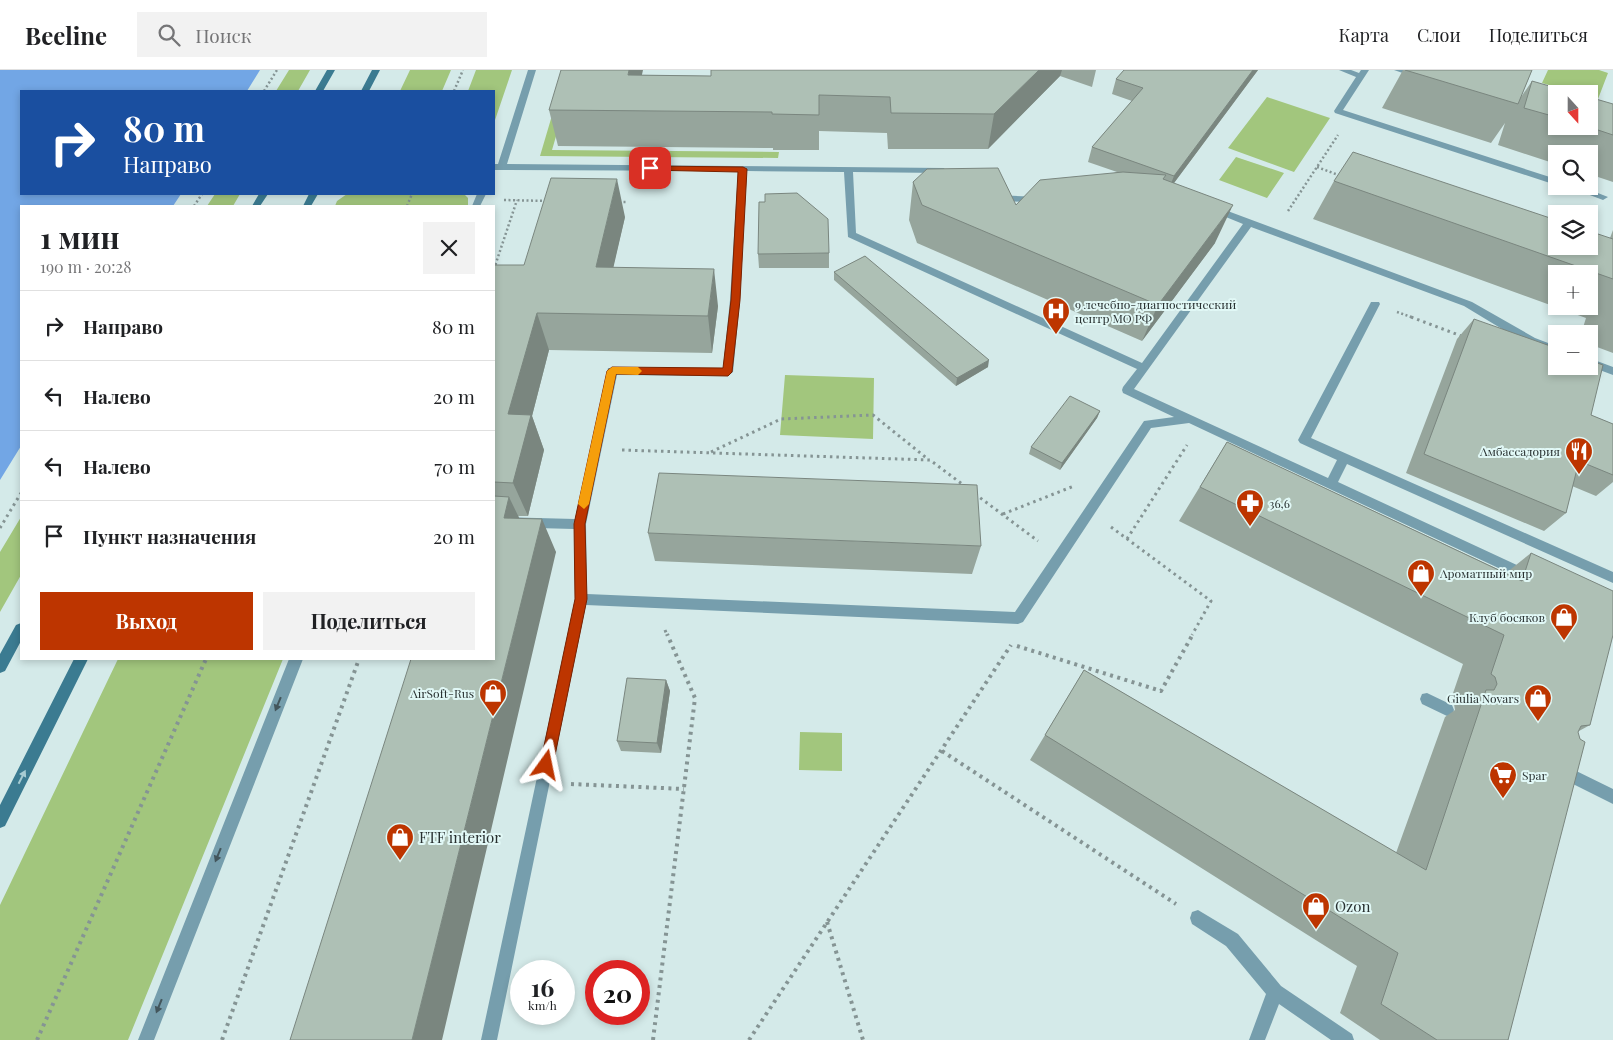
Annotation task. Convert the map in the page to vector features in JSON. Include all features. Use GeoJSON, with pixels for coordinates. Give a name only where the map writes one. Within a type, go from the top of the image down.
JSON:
{"type":"FeatureCollection","features":[{"type":"Feature","properties":{"kind":"main road"},"geometry":{"type":"LineString","coordinates":[[321,90],[331,70]]}},
{"type":"Feature","properties":{"kind":"main road"},"geometry":{"type":"LineString","coordinates":[[366,90],[376,70]]}},
{"type":"Feature","properties":{"kind":"main road"},"geometry":{"type":"LineString","coordinates":[[0,667],[20,631]]}},
{"type":"Feature","properties":{"kind":"main road"},"geometry":{"type":"LineString","coordinates":[[0,821],[80,660]]}},
{"type":"Feature","properties":{"kind":"lane"},"geometry":{"type":"LineString","coordinates":[[532,70],[497,168],[947,170]]}},
{"type":"Feature","properties":{"kind":"lane"},"geometry":{"type":"LineString","coordinates":[[1343,70],[1363,73],[1338,111],[1548,179]]}},
{"type":"Feature","properties":{"kind":"lane"},"geometry":{"type":"LineString","coordinates":[[1398,70],[1426,78]]}},
{"type":"Feature","properties":{"kind":"lane"},"geometry":{"type":"LineString","coordinates":[[489,1040],[581,599],[580,524],[612,371],[728,372],[735,300],[743,169]]}},
{"type":"Feature","properties":{"kind":"lane"},"geometry":{"type":"LineString","coordinates":[[848,170],[851,235],[1144,368]]}},
{"type":"Feature","properties":{"kind":"lane"},"geometry":{"type":"LineString","coordinates":[[1597,195],[1603,197]]}},
{"type":"Feature","properties":{"kind":"lane"},"geometry":{"type":"LineString","coordinates":[[991,197],[1049,201]]}},
{"type":"Feature","properties":{"kind":"lane"},"geometry":{"type":"LineString","coordinates":[[1202,211],[1222,212],[1468,304],[1532,341],[1548,347]]}},
{"type":"Feature","properties":{"kind":"lane"},"geometry":{"type":"LineString","coordinates":[[1249,223],[1127,390],[1539,581]]}},
{"type":"Feature","properties":{"kind":"lane"},"geometry":{"type":"LineString","coordinates":[[1375,304],[1304,440],[1613,578]]}},
{"type":"Feature","properties":{"kind":"lane"},"geometry":{"type":"LineString","coordinates":[[1598,365],[1613,371]]}},
{"type":"Feature","properties":{"kind":"lane"},"geometry":{"type":"LineString","coordinates":[[581,599],[1018,618],[1148,424],[1195,421]]}},
{"type":"Feature","properties":{"kind":"lane"},"geometry":{"type":"LineString","coordinates":[[1331,484],[1344,458]]}},
{"type":"Feature","properties":{"kind":"lane"},"geometry":{"type":"LineString","coordinates":[[495,522],[580,524]]}},
{"type":"Feature","properties":{"kind":"lane"},"geometry":{"type":"LineString","coordinates":[[146,1040],[296,660]]}},
{"type":"Feature","properties":{"kind":"lane"},"geometry":{"type":"LineString","coordinates":[[1427,699],[1447,710]]}},
{"type":"Feature","properties":{"kind":"lane"},"geometry":{"type":"LineString","coordinates":[[1548,763],[1613,797]]}},
{"type":"Feature","properties":{"kind":"lane"},"geometry":{"type":"LineString","coordinates":[[1198,918],[1232,940],[1274,992],[1346,1040]]}},
{"type":"Feature","properties":{"kind":"lane"},"geometry":{"type":"LineString","coordinates":[[1257,1040],[1274,992]]}},
{"type":"Feature","properties":{"kind":"path"},"geometry":{"type":"LineString","coordinates":[[265,90],[277,70]]}},
{"type":"Feature","properties":{"kind":"path"},"geometry":{"type":"LineString","coordinates":[[454,90],[463,70]]}},
{"type":"Feature","properties":{"kind":"path"},"geometry":{"type":"LineString","coordinates":[[1274,232],[1351,115]]}},
{"type":"Feature","properties":{"kind":"path"},"geometry":{"type":"LineString","coordinates":[[1317,167],[1345,177]]}},
{"type":"Feature","properties":{"kind":"path"},"geometry":{"type":"LineString","coordinates":[[495,266],[517,200],[554,201]]}},
{"type":"Feature","properties":{"kind":"path"},"geometry":{"type":"LineString","coordinates":[[610,202],[628,202]]}},
{"type":"Feature","properties":{"kind":"path"},"geometry":{"type":"LineString","coordinates":[[710,452],[781,419],[873,415],[1059,557]]}},
{"type":"Feature","properties":{"kind":"path"},"geometry":{"type":"LineString","coordinates":[[1127,539],[1195,421]]}},
{"type":"Feature","properties":{"kind":"path"},"geometry":{"type":"LineString","coordinates":[[629,450],[930,460]]}},
{"type":"Feature","properties":{"kind":"path"},"geometry":{"type":"LineString","coordinates":[[1003,514],[1078,485],[1100,496]]}},
{"type":"Feature","properties":{"kind":"path"},"geometry":{"type":"LineString","coordinates":[[0,528],[20,494]]}},
{"type":"Feature","properties":{"kind":"path"},"geometry":{"type":"LineString","coordinates":[[1011,644],[1161,691],[1211,600],[1090,511]]}},
{"type":"Feature","properties":{"kind":"path"},"geometry":{"type":"LineString","coordinates":[[653,602],[695,698],[653,1040]]}},
{"type":"Feature","properties":{"kind":"path"},"geometry":{"type":"LineString","coordinates":[[748,1040],[942,751],[1011,644],[1018,618]]}},
{"type":"Feature","properties":{"kind":"path"},"geometry":{"type":"LineString","coordinates":[[37,1040],[206,660]]}},
{"type":"Feature","properties":{"kind":"path"},"geometry":{"type":"LineString","coordinates":[[222,1040],[359,660]]}},
{"type":"Feature","properties":{"kind":"path"},"geometry":{"type":"LineString","coordinates":[[942,751],[1198,918]]}},
{"type":"Feature","properties":{"kind":"path"},"geometry":{"type":"LineString","coordinates":[[578,785],[684,789]]}},
{"type":"Feature","properties":{"kind":"path"},"geometry":{"type":"LineString","coordinates":[[827,922],[863,1040]]}},
{"type":"Feature","properties":{"kind":"green space"},"geometry":{"type":"Polygon","coordinates":[[[289,70],[310,70],[299,90],[277,90],[289,70]]]}},
{"type":"Feature","properties":{"kind":"green space"},"geometry":{"type":"Polygon","coordinates":[[[410,70],[451,70],[442,90],[400,90],[410,70]]]}},
{"type":"Feature","properties":{"kind":"green space"},"geometry":{"type":"Polygon","coordinates":[[[476,70],[512,70],[495,120],[495,90],[468,90],[476,70]]]}},
{"type":"Feature","properties":{"kind":"green space"},"geometry":{"type":"Polygon","coordinates":[[[1548,70],[1599,70],[1608,73],[1598,99],[1598,85],[1549,85],[1542,83],[1548,70]]]}},
{"type":"Feature","properties":{"kind":"green space"},"geometry":{"type":"Polygon","coordinates":[[[561,85],[571,85],[552,150],[779,152],[778,158],[540,156],[561,85]]]}},
{"type":"Feature","properties":{"kind":"green space"},"geometry":{"type":"Polygon","coordinates":[[[1267,97],[1330,118],[1294,172],[1228,148],[1267,97]]]}},
{"type":"Feature","properties":{"kind":"green space"},"geometry":{"type":"Polygon","coordinates":[[[1236,157],[1284,173],[1267,198],[1219,180],[1236,157]]]}},
{"type":"Feature","properties":{"kind":"green space"},"geometry":{"type":"Polygon","coordinates":[[[214,195],[239,195],[234,205],[208,205],[214,195]]]}},
{"type":"Feature","properties":{"kind":"green space"},"geometry":{"type":"Polygon","coordinates":[[[346,195],[465,195],[468,198],[468,205],[335,205],[337,201],[346,195]]]}},
{"type":"Feature","properties":{"kind":"green space"},"geometry":{"type":"Polygon","coordinates":[[[785,375],[874,378],[873,439],[780,435],[785,375]]]}},
{"type":"Feature","properties":{"kind":"green space"},"geometry":{"type":"Polygon","coordinates":[[[20,519],[20,577],[0,612],[0,552],[20,519]]]}},
{"type":"Feature","properties":{"kind":"green space"},"geometry":{"type":"Polygon","coordinates":[[[118,660],[283,660],[128,1040],[0,1040],[0,905],[118,660]]]}},
{"type":"Feature","properties":{"kind":"green space"},"geometry":{"type":"Polygon","coordinates":[[[800,732],[842,733],[842,771],[799,770],[800,732]]]}},
{"type":"Feature","properties":{"kind":"water"},"geometry":{"type":"Polygon","coordinates":[[[0,70],[260,70],[248,90],[20,90],[20,195],[180,195],[174,205],[20,205],[20,448],[0,480],[0,70]]]}},
{"type":"Feature","properties":{"kind":"building"},"geometry":{"type":"Polygon","coordinates":[[[561,70],[629,70],[628,75],[711,76],[711,70],[1039,70],[994,114],[891,113],[890,97],[819,95],[819,115],[772,114],[772,112],[549,110],[561,70]]]}},
{"type":"Feature","properties":{"kind":"building"},"geometry":{"type":"Polygon","coordinates":[[[1124,70],[1253,70],[1174,176],[1092,147],[1143,88],[1116,79],[1124,70]]]}},
{"type":"Feature","properties":{"kind":"building"},"geometry":{"type":"Polygon","coordinates":[[[1405,70],[1532,70],[1518,104],[1405,70]]]}},
{"type":"Feature","properties":{"kind":"building"},"geometry":{"type":"Polygon","coordinates":[[[1532,81],[1548,86],[1548,115],[1524,108],[1532,81]]]}},
{"type":"Feature","properties":{"kind":"building"},"geometry":{"type":"Polygon","coordinates":[[[1598,100],[1613,104],[1613,135],[1598,130],[1598,100]]]}},
{"type":"Feature","properties":{"kind":"building"},"geometry":{"type":"Polygon","coordinates":[[[1353,152],[1548,217],[1548,255],[1598,255],[1598,234],[1613,239],[1613,279],[1598,274],[1598,265],[1573,265],[1334,181],[1353,152]]]}},
{"type":"Feature","properties":{"kind":"building"},"geometry":{"type":"Polygon","coordinates":[[[998,168],[1016,205],[1040,180],[1123,172],[1166,175],[1163,179],[1233,205],[1158,305],[922,205],[913,182],[927,169],[998,168]]]}},
{"type":"Feature","properties":{"kind":"building"},"geometry":{"type":"Polygon","coordinates":[[[551,178],[617,179],[596,267],[714,269],[708,316],[537,313],[508,414],[531,415],[513,483],[495,482],[495,265],[524,265],[551,178]]]}},
{"type":"Feature","properties":{"kind":"building"},"geometry":{"type":"Polygon","coordinates":[[[797,193],[828,219],[829,253],[758,254],[759,202],[765,202],[765,194],[797,193]]]}},
{"type":"Feature","properties":{"kind":"building"},"geometry":{"type":"Polygon","coordinates":[[[865,256],[989,360],[957,378],[834,272],[865,256]]]}},
{"type":"Feature","properties":{"kind":"building"},"geometry":{"type":"Polygon","coordinates":[[[1474,319],[1548,345],[1548,375],[1598,375],[1598,363],[1603,365],[1591,415],[1613,424],[1613,475],[1579,461],[1566,513],[1424,454],[1474,319]]]}},
{"type":"Feature","properties":{"kind":"building"},"geometry":{"type":"Polygon","coordinates":[[[1070,396],[1100,411],[1062,463],[1031,447],[1070,396]]]}},
{"type":"Feature","properties":{"kind":"building"},"geometry":{"type":"Polygon","coordinates":[[[1227,442],[1522,581],[1531,553],[1613,591],[1613,635],[1590,725],[1581,726],[1578,732],[1580,739],[1585,742],[1508,1040],[1437,1040],[1381,1004],[1398,953],[1045,735],[1084,670],[1426,870],[1486,690],[1494,690],[1497,684],[1495,677],[1491,674],[1504,635],[1200,487],[1227,442]]]}},
{"type":"Feature","properties":{"kind":"building"},"geometry":{"type":"Polygon","coordinates":[[[659,473],[977,485],[981,546],[648,533],[659,473]]]}},
{"type":"Feature","properties":{"kind":"building"},"geometry":{"type":"Polygon","coordinates":[[[495,496],[509,497],[504,518],[542,519],[412,1040],[290,1040],[411,660],[495,660],[495,496]]]}},
{"type":"Feature","properties":{"kind":"building"},"geometry":{"type":"Polygon","coordinates":[[[627,678],[666,680],[657,743],[617,741],[627,678]]]}},
{"type":"Feature","properties":{"kind":"slow traffic"},"geometry":{"type":"LineString","coordinates":[[584,504],[612,371],[638,371]]}},
{"type":"Feature","properties":{"kind":"place","name":"9 лечебно-диагностический центр МО РФ"},"geometry":{"type":"Point","coordinates":[1056,335]}},
{"type":"Feature","properties":{"kind":"place","name":"Амбассадория"},"geometry":{"type":"Point","coordinates":[1579,475]}},
{"type":"Feature","properties":{"kind":"place","name":"36,6"},"geometry":{"type":"Point","coordinates":[1250,527]}},
{"type":"Feature","properties":{"kind":"place","name":"Ароматный мир"},"geometry":{"type":"Point","coordinates":[1421,597]}},
{"type":"Feature","properties":{"kind":"place","name":"Клуб босяков"},"geometry":{"type":"Point","coordinates":[1564,641]}},
{"type":"Feature","properties":{"kind":"place","name":"AirSoft-Rus"},"geometry":{"type":"Point","coordinates":[493,717]}},
{"type":"Feature","properties":{"kind":"place","name":"Giulia Novars"},"geometry":{"type":"Point","coordinates":[1538,722]}},
{"type":"Feature","properties":{"kind":"place","name":"Spar"},"geometry":{"type":"Point","coordinates":[1503,799]}},
{"type":"Feature","properties":{"kind":"place","name":"FTF interior"},"geometry":{"type":"Point","coordinates":[400,861]}},
{"type":"Feature","properties":{"kind":"place","name":"Ozon"},"geometry":{"type":"Point","coordinates":[1316,930]}},
{"type":"Feature","properties":{"kind":"route"},"geometry":{"type":"LineString","coordinates":[[546,765],[581,599],[580,524],[612,371],[728,372],[735,300],[743,169],[650,168]]}}]}
